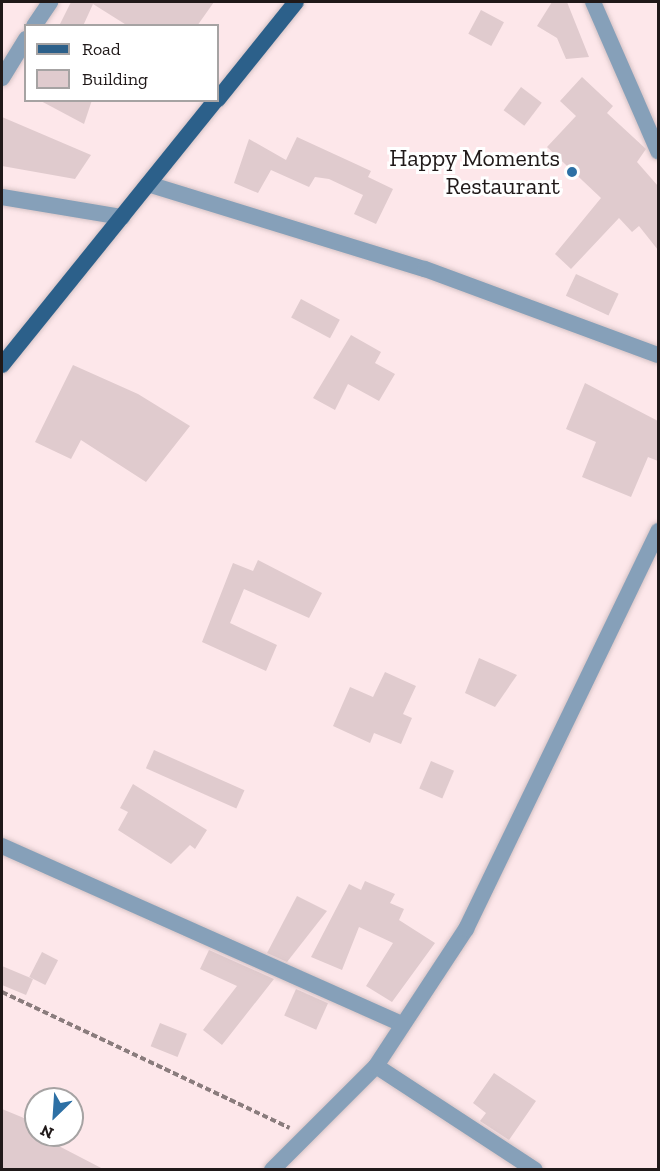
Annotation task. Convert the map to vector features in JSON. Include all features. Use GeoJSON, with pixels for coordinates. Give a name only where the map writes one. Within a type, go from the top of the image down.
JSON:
{"type":"FeatureCollection","features":[{"type":"Feature","properties":{"kind":"main road"},"geometry":{"type":"LineString","coordinates":[[219,98],[296,2]]}},
{"type":"Feature","properties":{"kind":"main road"},"geometry":{"type":"LineString","coordinates":[[2,365],[215,102]]}},
{"type":"Feature","properties":{"kind":"street"},"geometry":{"type":"LineString","coordinates":[[35,24],[50,2]]}},
{"type":"Feature","properties":{"kind":"street"},"geometry":{"type":"LineString","coordinates":[[593,2],[658,151]]}},
{"type":"Feature","properties":{"kind":"street"},"geometry":{"type":"LineString","coordinates":[[2,78],[24,42]]}},
{"type":"Feature","properties":{"kind":"street"},"geometry":{"type":"LineString","coordinates":[[148,184],[425,269],[658,355]]}},
{"type":"Feature","properties":{"kind":"street"},"geometry":{"type":"LineString","coordinates":[[2,197],[122,217]]}},
{"type":"Feature","properties":{"kind":"street"},"geometry":{"type":"LineString","coordinates":[[272,1170],[376,1066],[401,1024],[466,929],[658,531]]}},
{"type":"Feature","properties":{"kind":"street"},"geometry":{"type":"LineString","coordinates":[[2,846],[401,1024]]}},
{"type":"Feature","properties":{"kind":"street"},"geometry":{"type":"LineString","coordinates":[[376,1066],[535,1170]]}},
{"type":"Feature","properties":{"kind":"path"},"geometry":{"type":"LineString","coordinates":[[2,992],[307,1136]]}},
{"type":"Feature","properties":{"kind":"building"},"geometry":{"type":"Polygon","coordinates":[[[71,2],[214,2],[198,24],[125,24],[93,4],[84,24],[60,24],[71,2]]]}},
{"type":"Feature","properties":{"kind":"building"},"geometry":{"type":"Polygon","coordinates":[[[552,2],[567,2],[589,57],[566,59],[557,38],[537,26],[552,2]]]}},
{"type":"Feature","properties":{"kind":"building"},"geometry":{"type":"Polygon","coordinates":[[[481,10],[504,22],[491,46],[468,34],[481,10]]]}},
{"type":"Feature","properties":{"kind":"building"},"geometry":{"type":"Polygon","coordinates":[[[582,77],[613,106],[607,113],[646,149],[637,162],[658,186],[658,250],[639,226],[632,232],[619,218],[571,269],[555,254],[601,198],[547,147],[576,116],[560,101],[582,77]]]}},
{"type":"Feature","properties":{"kind":"building"},"geometry":{"type":"Polygon","coordinates":[[[521,87],[542,103],[524,126],[504,110],[521,87]]]}},
{"type":"Feature","properties":{"kind":"building"},"geometry":{"type":"Polygon","coordinates":[[[43,102],[91,102],[84,124],[43,102]]]}},
{"type":"Feature","properties":{"kind":"building"},"geometry":{"type":"Polygon","coordinates":[[[2,117],[91,155],[75,179],[2,166],[2,117]]]}},
{"type":"Feature","properties":{"kind":"building"},"geometry":{"type":"Polygon","coordinates":[[[297,137],[371,171],[368,177],[393,189],[376,224],[354,214],[363,195],[329,179],[315,177],[309,187],[271,170],[258,193],[234,183],[249,139],[286,160],[297,137]]]}},
{"type":"Feature","properties":{"kind":"building"},"geometry":{"type":"Polygon","coordinates":[[[576,274],[619,294],[608,316],[566,296],[576,274]]]}},
{"type":"Feature","properties":{"kind":"building"},"geometry":{"type":"Polygon","coordinates":[[[301,299],[340,320],[330,338],[291,318],[301,299]]]}},
{"type":"Feature","properties":{"kind":"building"},"geometry":{"type":"Polygon","coordinates":[[[351,335],[381,352],[375,363],[395,374],[379,401],[348,384],[335,410],[313,398],[351,335]]]}},
{"type":"Feature","properties":{"kind":"building"},"geometry":{"type":"Polygon","coordinates":[[[73,365],[138,394],[190,426],[146,482],[81,440],[71,459],[35,442],[73,365]]]}},
{"type":"Feature","properties":{"kind":"building"},"geometry":{"type":"Polygon","coordinates":[[[585,383],[658,421],[658,461],[648,457],[631,497],[582,477],[596,442],[566,429],[585,383]]]}},
{"type":"Feature","properties":{"kind":"building"},"geometry":{"type":"Polygon","coordinates":[[[258,560],[322,593],[309,618],[244,589],[230,623],[277,645],[266,671],[202,642],[233,563],[253,571],[258,560]]]}},
{"type":"Feature","properties":{"kind":"building"},"geometry":{"type":"Polygon","coordinates":[[[479,658],[517,675],[495,707],[465,693],[479,658]]]}},
{"type":"Feature","properties":{"kind":"building"},"geometry":{"type":"Polygon","coordinates":[[[385,672],[416,686],[403,714],[412,718],[401,744],[374,733],[370,743],[333,726],[350,687],[373,697],[385,672]]]}},
{"type":"Feature","properties":{"kind":"building"},"geometry":{"type":"Polygon","coordinates":[[[154,750],[244,790],[236,809],[146,768],[154,750]]]}},
{"type":"Feature","properties":{"kind":"building"},"geometry":{"type":"Polygon","coordinates":[[[431,761],[454,771],[442,798],[419,789],[431,761]]]}},
{"type":"Feature","properties":{"kind":"building"},"geometry":{"type":"Polygon","coordinates":[[[133,784],[207,830],[195,849],[190,845],[171,864],[118,830],[128,812],[120,808],[133,784]]]}},
{"type":"Feature","properties":{"kind":"building"},"geometry":{"type":"Polygon","coordinates":[[[365,881],[395,894],[390,903],[404,909],[399,920],[435,943],[392,1002],[366,986],[393,943],[359,927],[342,970],[311,957],[349,884],[361,890],[365,881]]]}},
{"type":"Feature","properties":{"kind":"building"},"geometry":{"type":"Polygon","coordinates":[[[297,896],[327,911],[287,962],[267,953],[297,896]]]}},
{"type":"Feature","properties":{"kind":"building"},"geometry":{"type":"Polygon","coordinates":[[[209,950],[274,979],[222,1045],[203,1030],[237,986],[200,969],[209,950]]]}},
{"type":"Feature","properties":{"kind":"building"},"geometry":{"type":"Polygon","coordinates":[[[42,952],[58,960],[45,985],[29,977],[42,952]]]}},
{"type":"Feature","properties":{"kind":"building"},"geometry":{"type":"Polygon","coordinates":[[[2,966],[33,979],[26,995],[2,985],[2,966]]]}},
{"type":"Feature","properties":{"kind":"building"},"geometry":{"type":"Polygon","coordinates":[[[296,989],[328,1003],[316,1030],[284,1015],[296,989]]]}},
{"type":"Feature","properties":{"kind":"building"},"geometry":{"type":"Polygon","coordinates":[[[160,1023],[187,1034],[178,1057],[151,1046],[160,1023]]]}},
{"type":"Feature","properties":{"kind":"building"},"geometry":{"type":"Polygon","coordinates":[[[494,1073],[536,1101],[509,1140],[480,1121],[486,1113],[473,1103],[494,1073]]]}},
{"type":"Feature","properties":{"kind":"building"},"geometry":{"type":"Polygon","coordinates":[[[2,1109],[24,1118],[24,1147],[61,1147],[105,1170],[2,1170],[2,1109]]]}},
{"type":"Feature","properties":{"kind":"place","name":"Happy Moments Restaurant"},"geometry":{"type":"Point","coordinates":[572,172]}}]}
